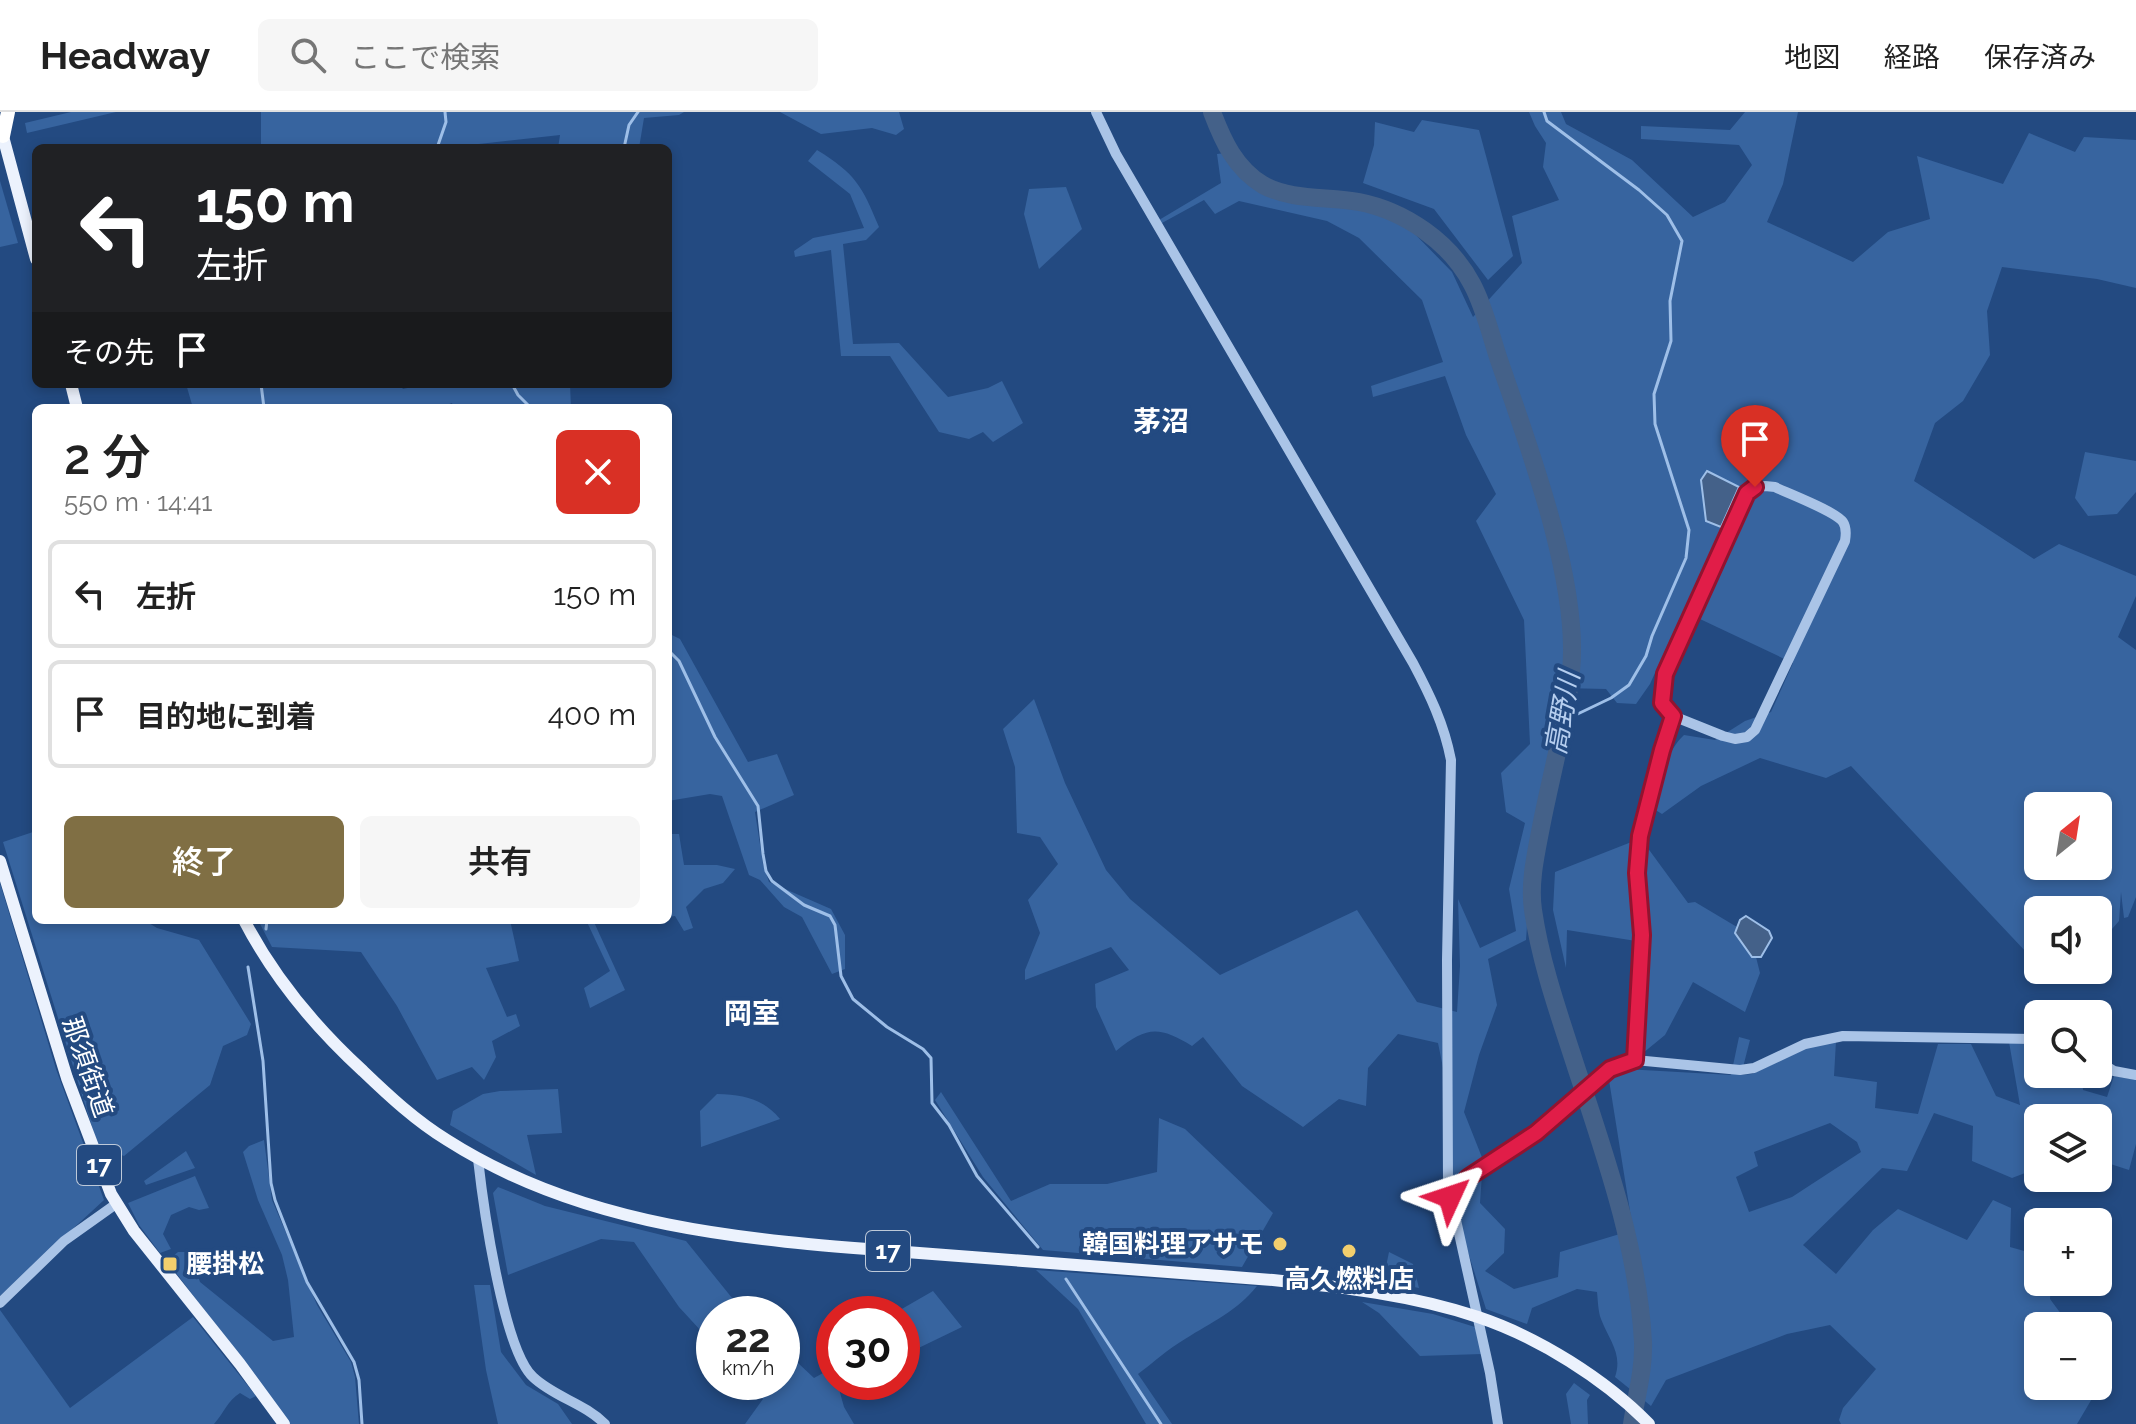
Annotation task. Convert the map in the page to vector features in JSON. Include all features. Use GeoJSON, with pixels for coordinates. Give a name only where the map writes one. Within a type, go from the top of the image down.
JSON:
{"type":"FeatureCollection","features":[{"type":"Feature","properties":{"kind":"highway"},"geometry":{"type":"LineString","coordinates":[[1,131],[8,112]]}},
{"type":"Feature","properties":{"kind":"main road"},"geometry":{"type":"LineString","coordinates":[[1,131],[32,244]]}},
{"type":"Feature","properties":{"kind":"main road","name":"那須街道"},"geometry":{"type":"LineString","coordinates":[[0,861],[67,1078],[116,1204],[284,1424]]}},
{"type":"Feature","properties":{"kind":"main road","name":"17"},"geometry":{"type":"LineString","coordinates":[[246,924],[261,952],[322,1032],[415,1118],[478,1159],[581,1203],[629,1217],[713,1234],[797,1244],[1352,1288],[1477,1317],[1549,1351],[1600,1382],[1647,1422]]}},
{"type":"Feature","properties":{"kind":"street"},"geometry":{"type":"LineString","coordinates":[[1096,112],[1116,154],[1413,663],[1436,706],[1446,735],[1451,760],[1447,960],[1447,1150],[1450,1197],[1490,1373],[1498,1424]]}},
{"type":"Feature","properties":{"kind":"street"},"geometry":{"type":"LineString","coordinates":[[1755,487],[1775,487],[1843,522],[1847,531],[1845,541],[1755,730],[1747,737],[1735,739],[1673,716],[1662,703],[1665,674],[1747,493],[1755,487]]}},
{"type":"Feature","properties":{"kind":"street"},"geometry":{"type":"LineString","coordinates":[[1635,1060],[1642,935],[1637,873],[1640,836],[1673,716]]}},
{"type":"Feature","properties":{"kind":"street"},"geometry":{"type":"LineString","coordinates":[[1450,1197],[1469,1177],[1536,1133],[1610,1069],[1635,1060],[1740,1070],[1754,1068],[1805,1044],[1843,1036],[2024,1039]]}},
{"type":"Feature","properties":{"kind":"street"},"geometry":{"type":"LineString","coordinates":[[2112,1070],[2136,1075]]}},
{"type":"Feature","properties":{"kind":"street"},"geometry":{"type":"LineString","coordinates":[[478,1159],[507,1321],[520,1361],[531,1376],[547,1388],[591,1411],[605,1424]]}},
{"type":"Feature","properties":{"kind":"street"},"geometry":{"type":"LineString","coordinates":[[0,1303],[64,1241],[116,1204]]}},
{"type":"Feature","properties":{"kind":"shaded area"},"geometry":{"type":"Polygon","coordinates":[[[71,112],[116,112],[27,133],[25,123],[71,112]]]}},
{"type":"Feature","properties":{"kind":"shaded area"},"geometry":{"type":"Polygon","coordinates":[[[261,112],[684,112],[644,118],[640,144],[559,144],[560,135],[479,144],[261,144],[261,112]]]}},
{"type":"Feature","properties":{"kind":"shaded area"},"geometry":{"type":"Polygon","coordinates":[[[780,112],[899,112],[904,129],[896,135],[872,128],[821,134],[780,112]]]}},
{"type":"Feature","properties":{"kind":"shaded area"},"geometry":{"type":"Polygon","coordinates":[[[1529,112],[1561,112],[1566,124],[1632,160],[1693,217],[1725,202],[1752,165],[1739,145],[1641,139],[1641,126],[1730,130],[1745,112],[1798,112],[1783,184],[1767,222],[1853,262],[1888,232],[1930,219],[1917,156],[2003,184],[2029,133],[2075,152],[2084,137],[2136,140],[2136,288],[2097,279],[2002,267],[1987,311],[1990,355],[1963,401],[1935,423],[1914,481],[2034,559],[2059,544],[2136,576],[2136,596],[2118,637],[2136,650],[2136,897],[2128,917],[2124,918],[2121,892],[2119,921],[2112,929],[2112,896],[2024,896],[2024,950],[1851,766],[1826,778],[1760,758],[1701,786],[1662,814],[1654,809],[1672,750],[1684,735],[1715,740],[1745,721],[1771,712],[1793,663],[1683,611],[1650,684],[1636,704],[1617,703],[1606,689],[1562,688],[1533,841],[1526,940],[1488,959],[1497,1005],[1479,1055],[1464,1112],[1483,1160],[1480,1203],[1505,1229],[1504,1253],[1485,1271],[1514,1289],[1558,1277],[1560,1252],[1633,1230],[1609,1080],[1625,1069],[1731,1075],[1739,1037],[1750,1040],[1741,1075],[1752,1074],[1808,1047],[1836,1041],[1834,1076],[1877,1082],[1875,1108],[1918,1114],[1938,1044],[1971,1044],[1996,1096],[2020,1105],[2009,1042],[2024,1043],[2024,1088],[2083,1088],[2107,1097],[2114,1076],[2136,1080],[2136,1144],[2129,1170],[2112,1165],[2112,1104],[2024,1104],[2024,1173],[2012,1178],[1972,1161],[1973,1126],[1934,1113],[1907,1171],[1882,1168],[1803,1245],[1836,1274],[1873,1230],[1898,1209],[1967,1240],[1993,1200],[2011,1208],[2010,1247],[2024,1251],[2024,1296],[2050,1296],[2060,1312],[2024,1312],[2024,1400],[2091,1400],[2077,1424],[1841,1424],[1839,1420],[1843,1408],[1876,1369],[1830,1325],[1787,1334],[1666,1380],[1651,1406],[1615,1377],[1616,1354],[1600,1316],[1597,1292],[1577,1289],[1532,1308],[1527,1324],[1486,1309],[1462,1233],[1452,1182],[1451,1107],[1438,1043],[1398,1034],[1368,1068],[1366,1106],[1339,1099],[1303,1127],[1242,1086],[1203,1037],[1192,1046],[1162,1032],[1145,1033],[1116,1051],[1096,1007],[1095,984],[1129,970],[1111,947],[1025,980],[1025,970],[1040,933],[1028,900],[1058,864],[1040,837],[1017,833],[1015,767],[1003,729],[1034,699],[1065,783],[1106,870],[1130,899],[1220,975],[1357,910],[1417,1002],[1457,1012],[1460,966],[1458,899],[1480,948],[1516,931],[1509,889],[1525,823],[1506,812],[1501,773],[1530,744],[1524,620],[1476,521],[1496,494],[1466,435],[1445,376],[1373,397],[1371,386],[1443,362],[1422,300],[1359,238],[1327,221],[1239,201],[1215,214],[1204,200],[1162,223],[1159,220],[1221,183],[1217,154],[1225,153],[1251,182],[1293,202],[1355,205],[1409,228],[1452,272],[1473,317],[1522,263],[1512,216],[1559,200],[1543,167],[1546,143],[1529,112]],[[1830,1123],[1754,1152],[1758,1166],[1736,1177],[1749,1212],[1792,1197],[1861,1152],[1857,1142],[1830,1123]]]}},
{"type":"Feature","properties":{"kind":"shaded area"},"geometry":{"type":"Polygon","coordinates":[[[1422,120],[1479,130],[1513,256],[1488,280],[1434,209],[1363,183],[1374,145],[1375,122],[1414,132],[1422,120]]]}},
{"type":"Feature","properties":{"kind":"shaded area"},"geometry":{"type":"Polygon","coordinates":[[[817,150],[841,166],[856,182],[879,227],[866,240],[843,244],[853,344],[899,343],[948,397],[988,388],[1002,381],[1023,423],[993,442],[983,432],[969,439],[939,432],[890,356],[841,356],[831,250],[795,257],[794,251],[813,238],[864,228],[850,194],[808,161],[817,150]]]}},
{"type":"Feature","properties":{"kind":"shaded area"},"geometry":{"type":"Polygon","coordinates":[[[0,181],[18,243],[0,247],[0,181]]]}},
{"type":"Feature","properties":{"kind":"shaded area"},"geometry":{"type":"Polygon","coordinates":[[[1066,187],[1082,229],[1039,269],[1024,214],[1029,189],[1066,187]]]}},
{"type":"Feature","properties":{"kind":"shaded area"},"geometry":{"type":"Polygon","coordinates":[[[187,388],[570,388],[571,404],[452,403],[192,404],[187,388]]]}},
{"type":"Feature","properties":{"kind":"shaded area"},"geometry":{"type":"Polygon","coordinates":[[[2085,452],[2136,461],[2136,492],[2117,514],[2088,516],[2075,498],[2085,452]]]}},
{"type":"Feature","properties":{"kind":"shaded area"},"geometry":{"type":"Polygon","coordinates":[[[1707,471],[1739,487],[1721,527],[1706,521],[1701,480],[1707,471]]]}},
{"type":"Feature","properties":{"kind":"shaded area"},"geometry":{"type":"Polygon","coordinates":[[[672,635],[680,639],[748,762],[777,754],[794,795],[755,812],[763,864],[769,882],[831,909],[845,935],[845,969],[832,974],[802,917],[784,907],[760,880],[749,875],[722,796],[710,794],[672,800],[672,635]]]}},
{"type":"Feature","properties":{"kind":"shaded area"},"geometry":{"type":"Polygon","coordinates":[[[32,832],[32,924],[150,924],[199,940],[251,1024],[247,1035],[223,1046],[210,1085],[124,1156],[98,1146],[3,842],[32,832]]]}},
{"type":"Feature","properties":{"kind":"shaded area"},"geometry":{"type":"Polygon","coordinates":[[[672,834],[679,834],[684,865],[717,865],[735,869],[723,883],[704,889],[686,907],[693,928],[684,931],[675,916],[672,916],[672,834]]]}},
{"type":"Feature","properties":{"kind":"shaded area"},"geometry":{"type":"Polygon","coordinates":[[[1634,841],[1636,941],[1567,930],[1566,968],[1553,910],[1555,872],[1634,841]]]}},
{"type":"Feature","properties":{"kind":"shaded area"},"geometry":{"type":"Polygon","coordinates":[[[1647,847],[1688,903],[1695,902],[1737,927],[1735,933],[1756,957],[1760,973],[1745,1012],[1693,982],[1665,1035],[1643,1053],[1647,922],[1642,851],[1647,847]]]}},
{"type":"Feature","properties":{"kind":"shaded area"},"geometry":{"type":"Polygon","coordinates":[[[0,883],[56,1069],[104,1200],[0,1296],[0,883]]]}},
{"type":"Feature","properties":{"kind":"shaded area"},"geometry":{"type":"Polygon","coordinates":[[[1746,916],[1769,931],[1772,938],[1761,957],[1752,957],[1735,933],[1740,920],[1746,916]]]}},
{"type":"Feature","properties":{"kind":"shaded area"},"geometry":{"type":"Polygon","coordinates":[[[260,924],[511,924],[519,961],[486,968],[507,1017],[516,1014],[520,1026],[492,1041],[496,1057],[484,1080],[472,1067],[437,1080],[397,1006],[361,952],[272,947],[260,924]]]}},
{"type":"Feature","properties":{"kind":"shaded area"},"geometry":{"type":"Polygon","coordinates":[[[588,924],[595,924],[625,990],[590,1008],[584,988],[610,971],[588,924]]]}},
{"type":"Feature","properties":{"kind":"shaded area"},"geometry":{"type":"Polygon","coordinates":[[[558,1089],[562,1133],[527,1135],[536,1175],[450,1125],[453,1111],[483,1094],[558,1089]]]}},
{"type":"Feature","properties":{"kind":"shaded area"},"geometry":{"type":"Polygon","coordinates":[[[941,1092],[1011,1201],[1050,1184],[1107,1184],[1157,1172],[1159,1118],[1185,1129],[1273,1213],[1242,1267],[1043,1250],[983,1177],[935,1100],[941,1092]]]}},
{"type":"Feature","properties":{"kind":"shaded area"},"geometry":{"type":"Polygon","coordinates":[[[717,1094],[752,1099],[766,1106],[780,1119],[701,1147],[700,1111],[717,1094]]]}},
{"type":"Feature","properties":{"kind":"shaded area"},"geometry":{"type":"Polygon","coordinates":[[[264,1140],[272,1200],[317,1305],[351,1362],[359,1424],[281,1424],[253,1374],[167,1261],[178,1252],[190,1252],[200,1282],[273,1341],[294,1337],[282,1255],[258,1200],[243,1152],[264,1140]]]}},
{"type":"Feature","properties":{"kind":"shaded area"},"geometry":{"type":"Polygon","coordinates":[[[186,1151],[195,1168],[146,1185],[144,1181],[186,1151]]]}},
{"type":"Feature","properties":{"kind":"shaded area"},"geometry":{"type":"Polygon","coordinates":[[[195,1176],[209,1208],[199,1210],[189,1207],[171,1215],[163,1234],[171,1249],[160,1253],[139,1225],[128,1203],[195,1176]]]}},
{"type":"Feature","properties":{"kind":"shaded area"},"geometry":{"type":"Polygon","coordinates":[[[498,1187],[545,1206],[686,1241],[730,1296],[696,1296],[696,1325],[679,1307],[634,1242],[601,1239],[508,1275],[493,1193],[498,1187]]]}},
{"type":"Feature","properties":{"kind":"shaded area"},"geometry":{"type":"Polygon","coordinates":[[[1389,1252],[1413,1264],[1419,1288],[1383,1281],[1389,1252]]]}},
{"type":"Feature","properties":{"kind":"shaded area"},"geometry":{"type":"Polygon","coordinates":[[[1036,1270],[1257,1286],[1233,1309],[1173,1347],[1138,1374],[1172,1424],[1146,1424],[1078,1309],[1036,1270]]]}},
{"type":"Feature","properties":{"kind":"shaded area"},"geometry":{"type":"Polygon","coordinates":[[[474,1285],[490,1285],[501,1352],[526,1385],[558,1404],[572,1424],[498,1424],[486,1370],[474,1285]]]}},
{"type":"Feature","properties":{"kind":"shaded area"},"geometry":{"type":"Polygon","coordinates":[[[933,1291],[962,1327],[920,1347],[920,1298],[933,1291]]]}},
{"type":"Feature","properties":{"kind":"shaded area"},"geometry":{"type":"Polygon","coordinates":[[[1362,1302],[1433,1314],[1475,1327],[1482,1354],[1420,1356],[1379,1313],[1362,1302]]]}},
{"type":"Feature","properties":{"kind":"shaded area"},"geometry":{"type":"Polygon","coordinates":[[[0,1310],[70,1408],[193,1317],[256,1396],[250,1399],[240,1393],[214,1424],[0,1424],[0,1310]]]}},
{"type":"Feature","properties":{"kind":"shaded area"},"geometry":{"type":"Polygon","coordinates":[[[800,1365],[816,1377],[816,1400],[842,1400],[854,1424],[745,1424],[762,1400],[800,1400],[800,1365]]]}},
{"type":"Feature","properties":{"kind":"shaded area"},"geometry":{"type":"Polygon","coordinates":[[[1574,1383],[1590,1395],[1587,1400],[1588,1424],[1571,1424],[1566,1394],[1574,1383]]]}},
{"type":"Feature","properties":{"kind":"waterway"},"geometry":{"type":"LineString","coordinates":[[438,144],[446,122],[445,112]]}},
{"type":"Feature","properties":{"kind":"waterway"},"geometry":{"type":"LineString","coordinates":[[625,144],[629,125],[638,112]]}},
{"type":"Feature","properties":{"kind":"waterway","name":"高野川"},"geometry":{"type":"LineString","coordinates":[[1212,112],[1237,162],[1263,185],[1286,194],[1376,206],[1409,221],[1452,255],[1481,303],[1538,474],[1560,557],[1572,636],[1566,710],[1534,868],[1533,910],[1546,971],[1609,1170],[1635,1273],[1643,1352],[1632,1424]]}},
{"type":"Feature","properties":{"kind":"waterway"},"geometry":{"type":"LineString","coordinates":[[1544,112],[1547,121],[1639,190],[1667,215],[1682,241],[1670,301],[1671,341],[1654,394],[1655,424],[1689,530],[1686,558],[1646,656],[1629,685],[1611,698],[1563,721]]}},
{"type":"Feature","properties":{"kind":"waterway"},"geometry":{"type":"LineString","coordinates":[[262,388],[264,404]]}},
{"type":"Feature","properties":{"kind":"waterway"},"geometry":{"type":"LineString","coordinates":[[514,388],[527,404]]}},
{"type":"Feature","properties":{"kind":"waterway"},"geometry":{"type":"LineString","coordinates":[[672,654],[679,661],[715,737],[758,806],[766,871],[772,881],[804,905],[830,916],[835,925],[841,976],[853,999],[931,1058],[932,1103],[949,1125],[977,1176],[1038,1247]]}},
{"type":"Feature","properties":{"kind":"waterway"},"geometry":{"type":"LineString","coordinates":[[266,929],[267,924]]}},
{"type":"Feature","properties":{"kind":"waterway"},"geometry":{"type":"LineString","coordinates":[[248,967],[263,1061],[271,1183],[275,1200],[307,1282],[354,1362],[359,1380],[362,1424]]}},
{"type":"Feature","properties":{"kind":"waterway"},"geometry":{"type":"LineString","coordinates":[[1066,1279],[1161,1424]]}},
{"type":"Feature","properties":{"kind":"place","name":"韓国料理アサモ"},"geometry":{"type":"Point","coordinates":[1280,1244]}},
{"type":"Feature","properties":{"kind":"place","name":"高久燃料店"},"geometry":{"type":"Point","coordinates":[1349,1251]}},
{"type":"Feature","properties":{"kind":"place","name":"腰掛松"},"geometry":{"type":"Point","coordinates":[170,1264]}},
{"type":"Feature","properties":{"kind":"district","name":"茅沼"},"geometry":{"type":"Point","coordinates":[1161,421]}},
{"type":"Feature","properties":{"kind":"district","name":"岡室"},"geometry":{"type":"Point","coordinates":[752,1013]}},
{"type":"Feature","properties":{"kind":"route"},"geometry":{"type":"LineString","coordinates":[[1450,1197],[1469,1177],[1536,1133],[1610,1069],[1635,1060],[1642,935],[1637,873],[1640,836],[1673,716],[1662,703],[1662,688],[1693,609],[1747,493],[1755,487]]}}]}
